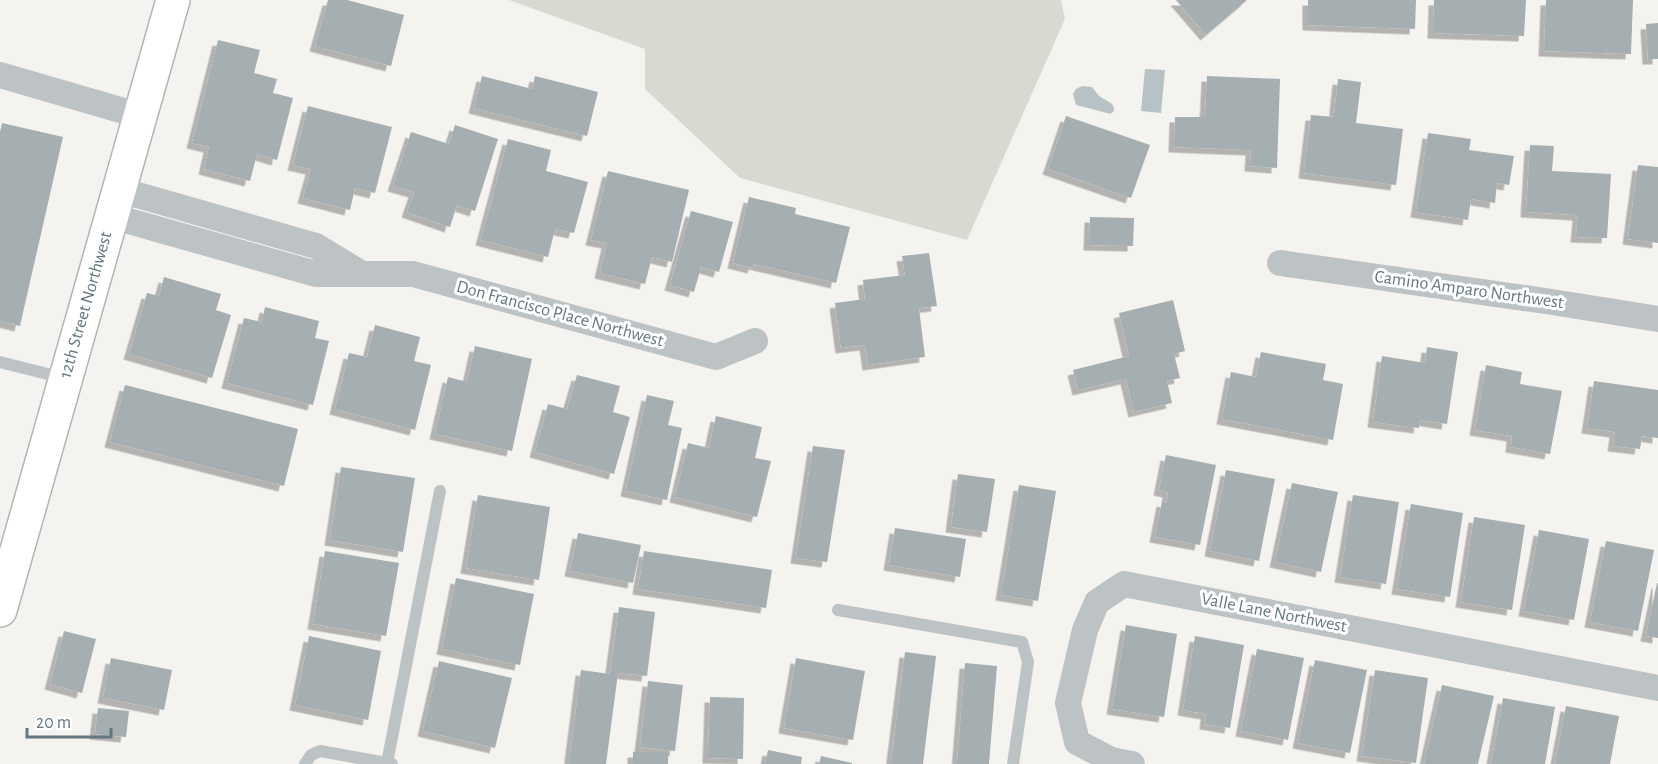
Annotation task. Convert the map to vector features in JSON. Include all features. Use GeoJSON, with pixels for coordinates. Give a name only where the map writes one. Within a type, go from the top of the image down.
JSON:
{"type":"FeatureCollection","features":[{"type":"Feature","properties":{"kind":"main road","name":"12th Street Northwest"},"geometry":{"type":"LineString","coordinates":[[2,598],[173,0]]}},
{"type":"Feature","properties":{"kind":"street"},"geometry":{"type":"LineString","coordinates":[[0,75],[141,116]]}},
{"type":"Feature","properties":{"kind":"street","name":"Don Francisco Place Northwest"},"geometry":{"type":"LineString","coordinates":[[116,203],[316,246],[362,274],[413,274],[716,357],[755,341]]}},
{"type":"Feature","properties":{"kind":"street","name":"Camino Amparo Northwest"},"geometry":{"type":"LineString","coordinates":[[1280,262],[1658,319]]}},
{"type":"Feature","properties":{"kind":"street","name":"Valle Lane Northwest"},"geometry":{"type":"LineString","coordinates":[[1132,764],[1111,760],[1077,742],[1068,703],[1085,630],[1097,602],[1124,584],[1658,688]]}},
{"type":"Feature","properties":{"kind":"lane"},"geometry":{"type":"LineString","coordinates":[[0,362],[65,379]]}},
{"type":"Feature","properties":{"kind":"lane"},"geometry":{"type":"LineString","coordinates":[[305,764],[311,756],[320,752],[390,763],[440,491]]}},
{"type":"Feature","properties":{"kind":"lane"},"geometry":{"type":"LineString","coordinates":[[838,610],[1022,642],[1028,662],[1013,764]]}},
{"type":"Feature","properties":{"kind":"shaded area"},"geometry":{"type":"Polygon","coordinates":[[[509,0],[1061,0],[1065,19],[967,240],[740,178],[645,89],[645,49],[509,0]]]}},
{"type":"Feature","properties":{"kind":"shaded area"},"geometry":{"type":"Polygon","coordinates":[[[1145,69],[1165,70],[1161,113],[1141,111],[1145,69]]]}},
{"type":"Feature","properties":{"kind":"shaded area"},"geometry":{"type":"Polygon","coordinates":[[[1082,86],[1092,87],[1099,96],[1112,104],[1114,111],[1110,114],[1076,105],[1073,94],[1082,86]]]}},
{"type":"Feature","properties":{"kind":"building"},"geometry":{"type":"Polygon","coordinates":[[[328,0],[347,0],[404,15],[391,66],[315,46],[328,0]]]}},
{"type":"Feature","properties":{"kind":"building"},"geometry":{"type":"Polygon","coordinates":[[[1176,0],[1247,0],[1206,35],[1176,0]]]}},
{"type":"Feature","properties":{"kind":"building"},"geometry":{"type":"Polygon","coordinates":[[[1308,0],[1416,0],[1415,29],[1308,25],[1308,0]]]}},
{"type":"Feature","properties":{"kind":"building"},"geometry":{"type":"Polygon","coordinates":[[[1434,0],[1526,0],[1524,36],[1433,33],[1434,0]]]}},
{"type":"Feature","properties":{"kind":"building"},"geometry":{"type":"Polygon","coordinates":[[[1546,0],[1633,0],[1631,54],[1544,51],[1546,0]]]}},
{"type":"Feature","properties":{"kind":"building"},"geometry":{"type":"Polygon","coordinates":[[[1658,23],[1658,59],[1648,59],[1646,24],[1658,23]]]}},
{"type":"Feature","properties":{"kind":"building"},"geometry":{"type":"Polygon","coordinates":[[[218,40],[260,50],[254,73],[277,79],[273,93],[293,98],[277,160],[257,154],[250,181],[204,169],[209,147],[192,143],[218,40]]]}},
{"type":"Feature","properties":{"kind":"building"},"geometry":{"type":"Polygon","coordinates":[[[482,76],[532,89],[535,76],[598,92],[587,136],[474,108],[482,76]]]}},
{"type":"Feature","properties":{"kind":"building"},"geometry":{"type":"Polygon","coordinates":[[[1207,76],[1280,79],[1277,168],[1250,166],[1251,150],[1174,147],[1175,117],[1205,117],[1207,76]]]}},
{"type":"Feature","properties":{"kind":"building"},"geometry":{"type":"Polygon","coordinates":[[[1338,79],[1361,82],[1356,123],[1403,129],[1396,185],[1304,173],[1311,115],[1334,117],[1338,79]]]}},
{"type":"Feature","properties":{"kind":"building"},"geometry":{"type":"Polygon","coordinates":[[[308,106],[392,127],[375,193],[355,188],[350,210],[303,198],[311,169],[293,165],[308,106]]]}},
{"type":"Feature","properties":{"kind":"building"},"geometry":{"type":"Polygon","coordinates":[[[1066,116],[1150,145],[1131,198],[1048,169],[1066,116]]]}},
{"type":"Feature","properties":{"kind":"building"},"geometry":{"type":"Polygon","coordinates":[[[2,123],[63,137],[20,326],[0,321],[0,133],[2,123]]]}},
{"type":"Feature","properties":{"kind":"building"},"geometry":{"type":"Polygon","coordinates":[[[455,125],[498,139],[475,211],[457,205],[450,227],[407,212],[414,192],[393,186],[411,132],[449,144],[455,125]]]}},
{"type":"Feature","properties":{"kind":"building"},"geometry":{"type":"Polygon","coordinates":[[[1428,133],[1471,139],[1469,150],[1514,156],[1509,185],[1497,183],[1495,203],[1471,199],[1468,220],[1416,212],[1428,133]]]}},
{"type":"Feature","properties":{"kind":"building"},"geometry":{"type":"Polygon","coordinates":[[[508,139],[551,150],[546,171],[588,182],[574,233],[555,229],[548,257],[481,240],[508,139]]]}},
{"type":"Feature","properties":{"kind":"building"},"geometry":{"type":"Polygon","coordinates":[[[1530,145],[1554,146],[1552,171],[1611,174],[1607,238],[1576,237],[1578,215],[1526,212],[1530,145]]]}},
{"type":"Feature","properties":{"kind":"building"},"geometry":{"type":"Polygon","coordinates":[[[1638,165],[1658,167],[1658,243],[1628,239],[1638,165]]]}},
{"type":"Feature","properties":{"kind":"building"},"geometry":{"type":"Polygon","coordinates":[[[608,171],[689,190],[672,262],[652,257],[645,284],[600,273],[607,243],[591,240],[608,171]]]}},
{"type":"Feature","properties":{"kind":"building"},"geometry":{"type":"Polygon","coordinates":[[[749,197],[796,208],[795,214],[850,227],[836,283],[754,264],[753,268],[733,263],[749,197]]]}},
{"type":"Feature","properties":{"kind":"building"},"geometry":{"type":"Polygon","coordinates":[[[691,211],[733,222],[719,272],[701,267],[694,292],[670,285],[691,211]]]}},
{"type":"Feature","properties":{"kind":"building"},"geometry":{"type":"Polygon","coordinates":[[[1090,217],[1134,218],[1133,246],[1089,245],[1090,217]]]}},
{"type":"Feature","properties":{"kind":"building"},"geometry":{"type":"Polygon","coordinates":[[[929,253],[937,306],[919,308],[925,357],[868,365],[865,345],[841,348],[835,303],[865,299],[863,280],[905,275],[902,256],[929,253]]]}},
{"type":"Feature","properties":{"kind":"building"},"geometry":{"type":"Polygon","coordinates":[[[164,277],[221,294],[216,310],[231,315],[212,378],[129,354],[147,293],[159,296],[164,277]]]}},
{"type":"Feature","properties":{"kind":"building"},"geometry":{"type":"Polygon","coordinates":[[[1173,300],[1185,351],[1174,354],[1180,378],[1167,381],[1172,403],[1134,412],[1126,379],[1078,390],[1073,370],[1129,356],[1119,313],[1173,300]]]}},
{"type":"Feature","properties":{"kind":"building"},"geometry":{"type":"Polygon","coordinates":[[[265,307],[319,321],[315,338],[329,341],[313,405],[227,383],[244,318],[262,322],[265,307]]]}},
{"type":"Feature","properties":{"kind":"building"},"geometry":{"type":"Polygon","coordinates":[[[375,325],[420,337],[414,361],[431,365],[415,430],[335,409],[349,353],[367,357],[375,325]]]}},
{"type":"Feature","properties":{"kind":"building"},"geometry":{"type":"Polygon","coordinates":[[[475,346],[532,359],[512,451],[435,434],[448,377],[467,382],[475,346]]]}},
{"type":"Feature","properties":{"kind":"building"},"geometry":{"type":"Polygon","coordinates":[[[1427,347],[1458,352],[1447,424],[1420,420],[1419,428],[1373,422],[1382,356],[1425,363],[1427,347]]]}},
{"type":"Feature","properties":{"kind":"building"},"geometry":{"type":"Polygon","coordinates":[[[1261,352],[1326,364],[1323,380],[1343,384],[1333,440],[1222,419],[1231,372],[1256,377],[1261,352]]]}},
{"type":"Feature","properties":{"kind":"building"},"geometry":{"type":"Polygon","coordinates":[[[1486,365],[1522,372],[1520,384],[1562,391],[1550,454],[1511,447],[1512,436],[1475,430],[1486,365]]]}},
{"type":"Feature","properties":{"kind":"building"},"geometry":{"type":"Polygon","coordinates":[[[577,375],[620,386],[613,412],[630,417],[614,474],[535,452],[548,404],[567,409],[577,375]]]}},
{"type":"Feature","properties":{"kind":"building"},"geometry":{"type":"Polygon","coordinates":[[[1594,381],[1658,390],[1658,438],[1642,436],[1640,449],[1613,446],[1615,432],[1587,428],[1594,381]]]}},
{"type":"Feature","properties":{"kind":"building"},"geometry":{"type":"Polygon","coordinates":[[[125,385],[298,429],[284,486],[110,442],[125,385]]]}},
{"type":"Feature","properties":{"kind":"building"},"geometry":{"type":"Polygon","coordinates":[[[647,395],[674,401],[668,425],[682,428],[667,500],[626,491],[647,395]]]}},
{"type":"Feature","properties":{"kind":"building"},"geometry":{"type":"Polygon","coordinates":[[[716,416],[762,427],[755,458],[771,461],[757,517],[675,497],[688,443],[709,448],[716,416]]]}},
{"type":"Feature","properties":{"kind":"building"},"geometry":{"type":"Polygon","coordinates":[[[813,446],[845,450],[827,562],[796,558],[813,446]]]}},
{"type":"Feature","properties":{"kind":"building"},"geometry":{"type":"Polygon","coordinates":[[[1166,455],[1216,465],[1200,545],[1155,537],[1162,501],[1167,502],[1168,492],[1159,490],[1166,455]]]}},
{"type":"Feature","properties":{"kind":"building"},"geometry":{"type":"Polygon","coordinates":[[[341,467],[415,478],[403,552],[330,540],[341,467]]]}},
{"type":"Feature","properties":{"kind":"building"},"geometry":{"type":"Polygon","coordinates":[[[1226,470],[1275,479],[1259,561],[1210,551],[1226,470]]]}},
{"type":"Feature","properties":{"kind":"building"},"geometry":{"type":"Polygon","coordinates":[[[958,474],[995,479],[987,532],[951,527],[958,474]]]}},
{"type":"Feature","properties":{"kind":"building"},"geometry":{"type":"Polygon","coordinates":[[[1292,483],[1338,492],[1321,572],[1275,562],[1292,483]]]}},
{"type":"Feature","properties":{"kind":"building"},"geometry":{"type":"Polygon","coordinates":[[[1019,485],[1056,491],[1038,601],[1001,595],[1019,485]]]}},
{"type":"Feature","properties":{"kind":"building"},"geometry":{"type":"Polygon","coordinates":[[[478,495],[550,507],[539,580],[466,568],[478,495]]]}},
{"type":"Feature","properties":{"kind":"building"},"geometry":{"type":"Polygon","coordinates":[[[1353,495],[1399,502],[1386,584],[1340,577],[1353,495]]]}},
{"type":"Feature","properties":{"kind":"building"},"geometry":{"type":"Polygon","coordinates":[[[1411,504],[1463,513],[1450,597],[1397,589],[1411,504]]]}},
{"type":"Feature","properties":{"kind":"building"},"geometry":{"type":"Polygon","coordinates":[[[1474,517],[1525,525],[1512,610],[1461,602],[1474,517]]]}},
{"type":"Feature","properties":{"kind":"building"},"geometry":{"type":"Polygon","coordinates":[[[895,528],[966,539],[960,577],[889,565],[895,528]]]}},
{"type":"Feature","properties":{"kind":"building"},"geometry":{"type":"Polygon","coordinates":[[[1539,530],[1589,539],[1574,620],[1524,611],[1539,530]]]}},
{"type":"Feature","properties":{"kind":"building"},"geometry":{"type":"Polygon","coordinates":[[[578,533],[641,545],[633,583],[570,571],[578,533]]]}},
{"type":"Feature","properties":{"kind":"building"},"geometry":{"type":"Polygon","coordinates":[[[1606,541],[1654,550],[1638,631],[1590,622],[1606,541]]]}},
{"type":"Feature","properties":{"kind":"building"},"geometry":{"type":"Polygon","coordinates":[[[325,551],[399,563],[386,636],[313,624],[325,551]]]}},
{"type":"Feature","properties":{"kind":"building"},"geometry":{"type":"Polygon","coordinates":[[[644,551],[772,570],[766,608],[638,589],[644,551]]]}},
{"type":"Feature","properties":{"kind":"building"},"geometry":{"type":"Polygon","coordinates":[[[456,578],[534,594],[520,665],[442,649],[456,578]]]}},
{"type":"Feature","properties":{"kind":"building"},"geometry":{"type":"Polygon","coordinates":[[[1658,583],[1658,638],[1646,636],[1658,583]]]}},
{"type":"Feature","properties":{"kind":"building"},"geometry":{"type":"Polygon","coordinates":[[[619,607],[655,612],[647,676],[618,673],[606,764],[569,764],[581,670],[610,674],[619,607]]]}},
{"type":"Feature","properties":{"kind":"building"},"geometry":{"type":"Polygon","coordinates":[[[1126,625],[1177,634],[1164,717],[1112,709],[1126,625]]]}},
{"type":"Feature","properties":{"kind":"building"},"geometry":{"type":"Polygon","coordinates":[[[64,631],[96,639],[82,693],[50,684],[64,631]]]}},
{"type":"Feature","properties":{"kind":"building"},"geometry":{"type":"Polygon","coordinates":[[[309,636],[381,651],[368,720],[295,705],[309,636]]]}},
{"type":"Feature","properties":{"kind":"building"},"geometry":{"type":"Polygon","coordinates":[[[1195,636],[1244,645],[1230,728],[1205,724],[1206,714],[1183,710],[1195,636]]]}},
{"type":"Feature","properties":{"kind":"building"},"geometry":{"type":"Polygon","coordinates":[[[1257,649],[1304,658],[1288,740],[1241,731],[1257,649]]]}},
{"type":"Feature","properties":{"kind":"building"},"geometry":{"type":"Polygon","coordinates":[[[905,652],[936,656],[923,764],[891,764],[905,652]]]}},
{"type":"Feature","properties":{"kind":"building"},"geometry":{"type":"Polygon","coordinates":[[[111,658],[172,670],[164,710],[103,698],[111,658]]]}},
{"type":"Feature","properties":{"kind":"building"},"geometry":{"type":"Polygon","coordinates":[[[796,658],[865,671],[853,740],[784,728],[796,658]]]}},
{"type":"Feature","properties":{"kind":"building"},"geometry":{"type":"Polygon","coordinates":[[[1315,660],[1367,670],[1350,753],[1298,743],[1315,660]]]}},
{"type":"Feature","properties":{"kind":"building"},"geometry":{"type":"Polygon","coordinates":[[[439,661],[512,678],[495,748],[423,731],[439,661]]]}},
{"type":"Feature","properties":{"kind":"building"},"geometry":{"type":"Polygon","coordinates":[[[965,663],[997,666],[989,764],[957,764],[965,663]]]}},
{"type":"Feature","properties":{"kind":"building"},"geometry":{"type":"Polygon","coordinates":[[[1375,670],[1428,678],[1416,763],[1362,756],[1375,670]]]}},
{"type":"Feature","properties":{"kind":"building"},"geometry":{"type":"Polygon","coordinates":[[[648,681],[683,685],[675,751],[640,747],[648,681]]]}},
{"type":"Feature","properties":{"kind":"building"},"geometry":{"type":"Polygon","coordinates":[[[1442,685],[1494,696],[1478,764],[1424,764],[1442,685]]]}},
{"type":"Feature","properties":{"kind":"building"},"geometry":{"type":"Polygon","coordinates":[[[710,697],[744,698],[743,759],[708,758],[710,697]]]}},
{"type":"Feature","properties":{"kind":"building"},"geometry":{"type":"Polygon","coordinates":[[[1503,698],[1555,707],[1545,764],[1491,764],[1503,698]]]}},
{"type":"Feature","properties":{"kind":"building"},"geometry":{"type":"Polygon","coordinates":[[[1566,706],[1619,716],[1610,764],[1555,764],[1566,706]]]}},
{"type":"Feature","properties":{"kind":"building"},"geometry":{"type":"Polygon","coordinates":[[[98,708],[129,711],[126,737],[95,734],[98,708]]]}},
{"type":"Feature","properties":{"kind":"building"},"geometry":{"type":"Polygon","coordinates":[[[768,750],[802,757],[801,764],[765,764],[768,750]]]}},
{"type":"Feature","properties":{"kind":"building"},"geometry":{"type":"Polygon","coordinates":[[[633,752],[668,752],[668,764],[633,764],[633,752]]]}},
{"type":"Feature","properties":{"kind":"building"},"geometry":{"type":"Polygon","coordinates":[[[821,756],[852,763],[852,764],[819,764],[821,756]]]}}]}
